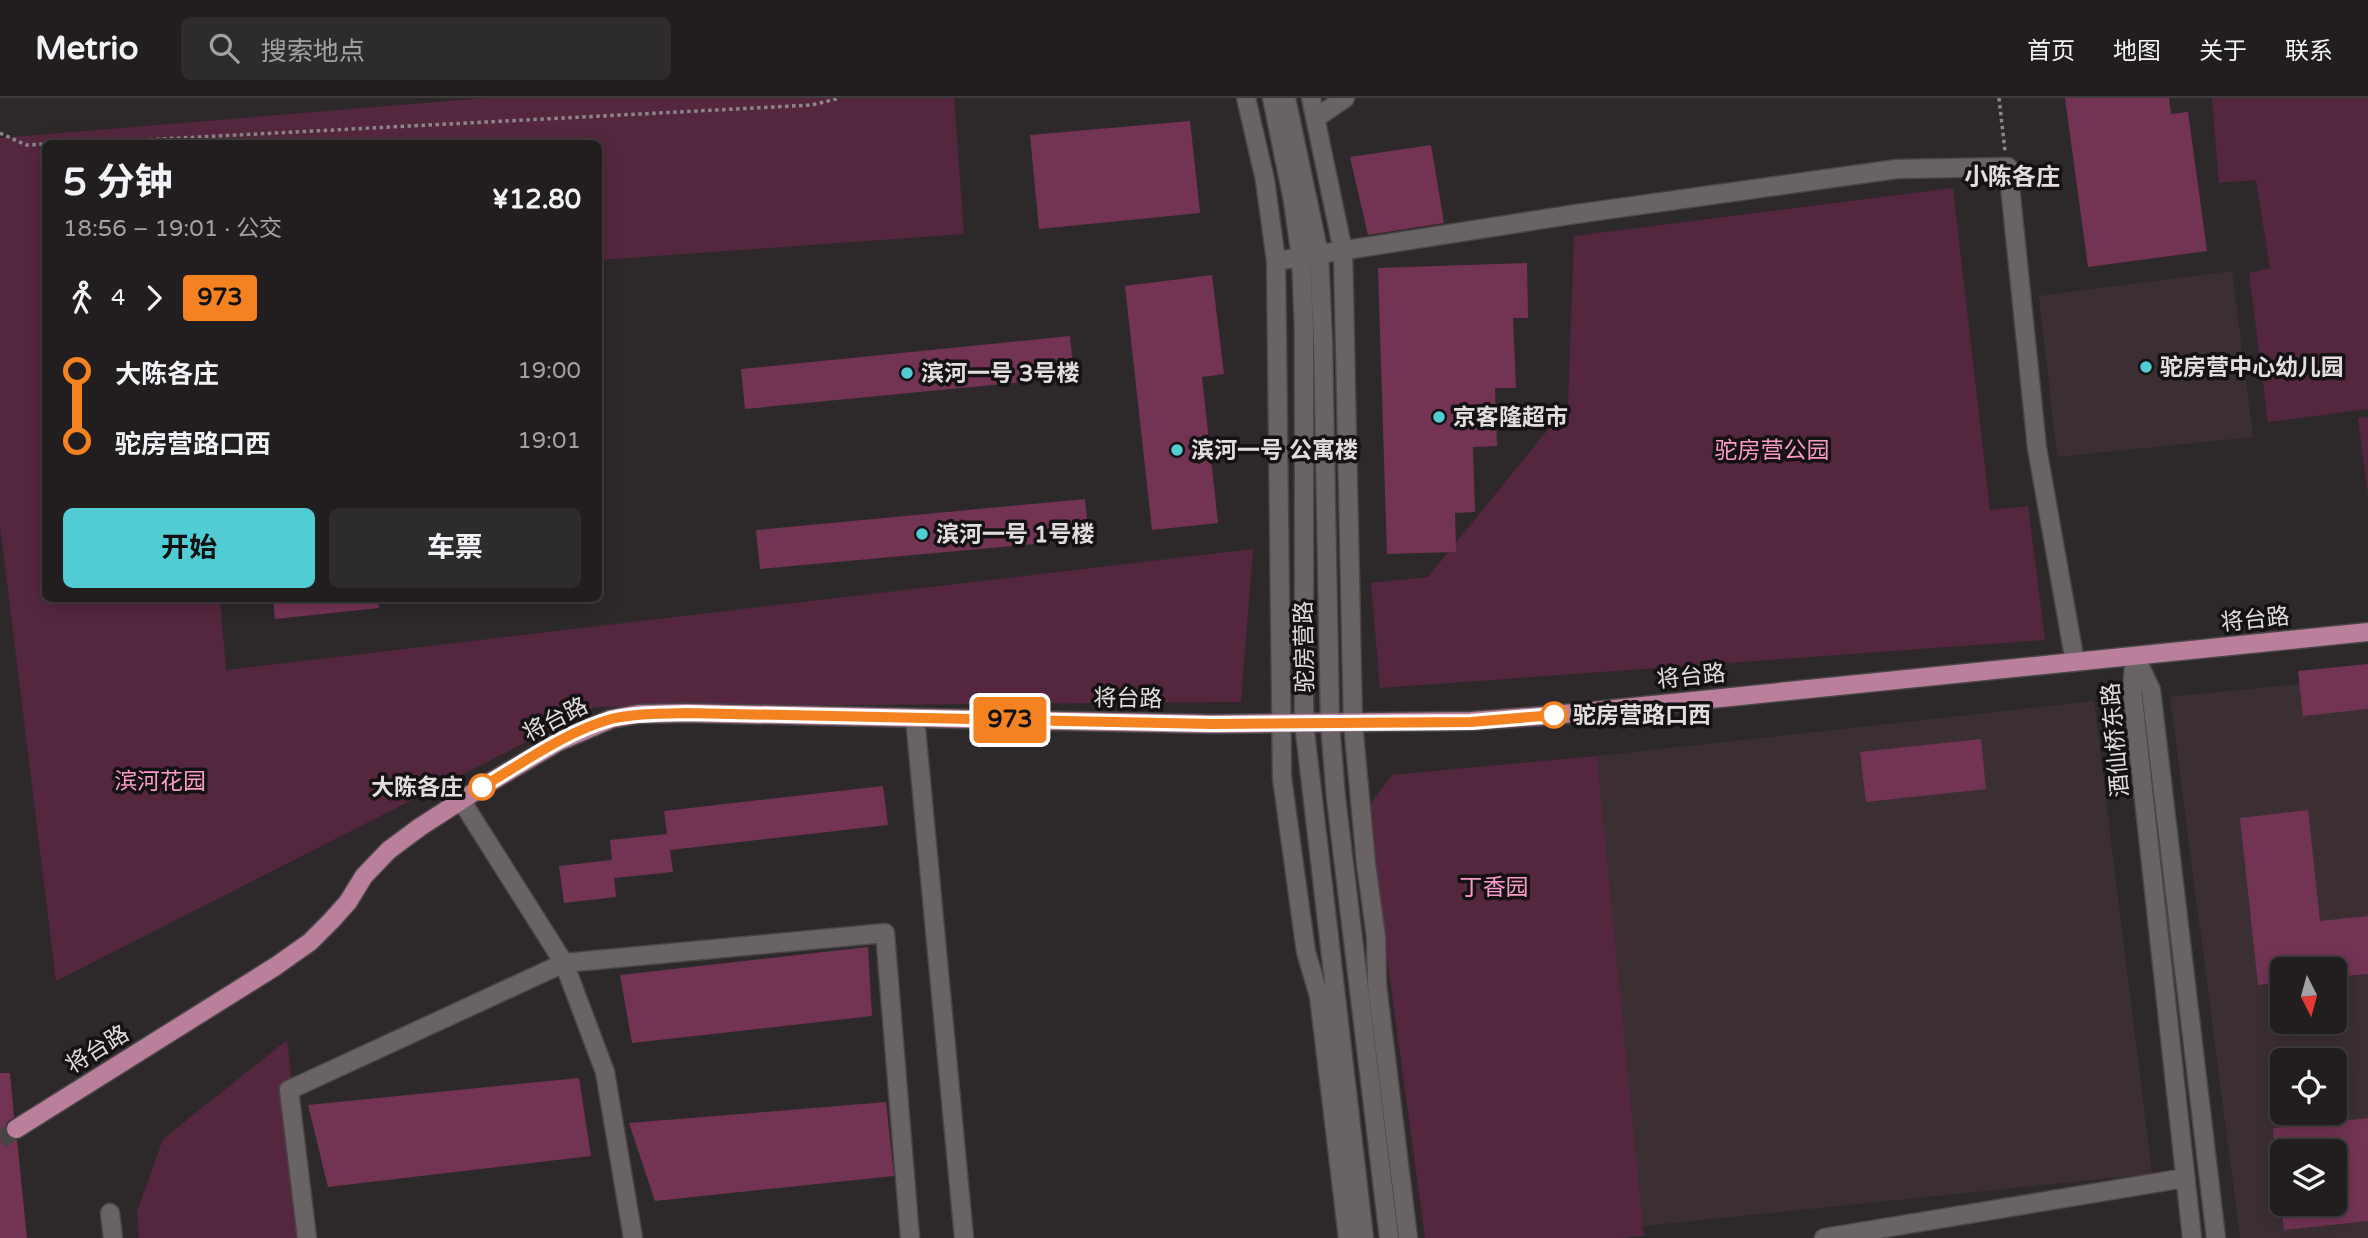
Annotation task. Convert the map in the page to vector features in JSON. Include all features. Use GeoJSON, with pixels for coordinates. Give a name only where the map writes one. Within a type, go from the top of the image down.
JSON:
{"type":"FeatureCollection","features":[{"type":"Feature","properties":{"kind":"main road","name":"将台路"},"geometry":{"type":"LineString","coordinates":[[16,1129],[310,942],[348,902],[376,862],[420,827],[568,737],[611,719],[638,714],[1212,724],[1471,722],[2368,632]]}},
{"type":"Feature","properties":{"kind":"street"},"geometry":{"type":"LineString","coordinates":[[1246,98],[1265,180],[1276,261],[1282,778],[1306,952],[1319,996],[1348,1238]]}},
{"type":"Feature","properties":{"kind":"street","name":"驼房营路"},"geometry":{"type":"LineString","coordinates":[[1272,98],[1293,201],[1310,256],[1304,329],[1304,723],[1364,1238]]}},
{"type":"Feature","properties":{"kind":"street","name":"驼房营路"},"geometry":{"type":"LineString","coordinates":[[1286,98],[1323,355],[1330,724],[1337,811],[1389,1238]]}},
{"type":"Feature","properties":{"kind":"street"},"geometry":{"type":"LineString","coordinates":[[1311,98],[1343,251],[1353,723],[1366,864],[1376,937],[1377,985],[1408,1238]]}},
{"type":"Feature","properties":{"kind":"street"},"geometry":{"type":"LineString","coordinates":[[1316,118],[1345,98]]}},
{"type":"Feature","properties":{"kind":"street"},"geometry":{"type":"LineString","coordinates":[[1276,261],[1576,214],[1897,169],[2008,167],[2037,448],[2076,662]]}},
{"type":"Feature","properties":{"kind":"street","name":"酒仙桥东路"},"geometry":{"type":"LineString","coordinates":[[2135,656],[2132,689],[2192,1238]]}},
{"type":"Feature","properties":{"kind":"street","name":"酒仙桥东路"},"geometry":{"type":"LineString","coordinates":[[2135,656],[2151,690],[2216,1238]]}},
{"type":"Feature","properties":{"kind":"street"},"geometry":{"type":"LineString","coordinates":[[915,718],[964,1238]]}},
{"type":"Feature","properties":{"kind":"street"},"geometry":{"type":"LineString","coordinates":[[461,800],[564,963],[605,1072],[633,1238]]}},
{"type":"Feature","properties":{"kind":"street"},"geometry":{"type":"LineString","coordinates":[[307,1238],[289,1090],[564,963],[885,933],[911,1238]]}},
{"type":"Feature","properties":{"kind":"street"},"geometry":{"type":"LineString","coordinates":[[1824,1238],[2185,1178]]}},
{"type":"Feature","properties":{"kind":"street"},"geometry":{"type":"LineString","coordinates":[[110,1213],[113,1238]]}},
{"type":"Feature","properties":{"kind":"path"},"geometry":{"type":"LineString","coordinates":[[142,140],[812,105],[840,98]]}},
{"type":"Feature","properties":{"kind":"path"},"geometry":{"type":"LineString","coordinates":[[1999,98],[2008,167]]}},
{"type":"Feature","properties":{"kind":"path"},"geometry":{"type":"LineString","coordinates":[[0,133],[26,145],[42,145]]}},
{"type":"Feature","properties":{"kind":"shaded area","name":"驼房营中心幼儿园"},"geometry":{"type":"Polygon","coordinates":[[[2232,271],[2253,437],[2057,457],[2039,296],[2232,271]]]}},
{"type":"Feature","properties":{"kind":"shaded area"},"geometry":{"type":"Polygon","coordinates":[[[2368,677],[2368,1238],[2240,1238],[2170,697],[2368,677]]]}},
{"type":"Feature","properties":{"kind":"shaded area"},"geometry":{"type":"Polygon","coordinates":[[[2094,701],[2152,1174],[1643,1226],[1597,756],[2094,701]]]}},
{"type":"Feature","properties":{"kind":"green space","name":"滨河花园"},"geometry":{"type":"Polygon","coordinates":[[[486,98],[954,98],[964,234],[602,260],[602,140],[42,140],[42,602],[220,602],[226,670],[1253,549],[1241,702],[595,707],[56,981],[0,525],[0,138],[486,98]]]}},
{"type":"Feature","properties":{"kind":"green space"},"geometry":{"type":"Polygon","coordinates":[[[2212,98],[2368,98],[2368,409],[2268,422],[2249,273],[2270,268],[2256,180],[2219,183],[2212,98]]]}},
{"type":"Feature","properties":{"kind":"green space","name":"驼房营公园"},"geometry":{"type":"Polygon","coordinates":[[[1953,188],[1990,510],[2028,506],[2045,640],[1380,688],[1371,583],[1428,577],[1568,405],[1574,236],[1953,188]]]}},
{"type":"Feature","properties":{"kind":"green space"},"geometry":{"type":"Polygon","coordinates":[[[2368,417],[2368,496],[2358,418],[2368,417]]]}},
{"type":"Feature","properties":{"kind":"green space","name":"丁香园"},"geometry":{"type":"Polygon","coordinates":[[[1597,756],[1644,1236],[1425,1238],[1367,809],[1392,775],[1597,756]]]}},
{"type":"Feature","properties":{"kind":"green space"},"geometry":{"type":"Polygon","coordinates":[[[287,1040],[310,1238],[139,1238],[137,1212],[163,1139],[287,1040]]]}},
{"type":"Feature","properties":{"kind":"building"},"geometry":{"type":"Polygon","coordinates":[[[2065,98],[2169,98],[2171,114],[2188,112],[2207,251],[2088,267],[2065,98]]]}},
{"type":"Feature","properties":{"kind":"building"},"geometry":{"type":"Polygon","coordinates":[[[1190,121],[1200,213],[1039,229],[1030,135],[1190,121]]]}},
{"type":"Feature","properties":{"kind":"building"},"geometry":{"type":"Polygon","coordinates":[[[1431,145],[1444,223],[1368,235],[1350,157],[1431,145]]]}},
{"type":"Feature","properties":{"kind":"building","name":"京客隆超市"},"geometry":{"type":"Polygon","coordinates":[[[1527,263],[1528,318],[1513,318],[1516,388],[1495,388],[1497,446],[1473,447],[1475,512],[1455,513],[1456,552],[1387,554],[1378,268],[1527,263]]]}},
{"type":"Feature","properties":{"kind":"building","name":"滨河一号 公寓楼"},"geometry":{"type":"Polygon","coordinates":[[[1212,275],[1224,374],[1202,377],[1218,523],[1152,530],[1125,286],[1212,275]]]}},
{"type":"Feature","properties":{"kind":"building","name":"滨河一号 3号楼"},"geometry":{"type":"Polygon","coordinates":[[[1070,336],[1074,377],[745,409],[741,369],[1070,336]]]}},
{"type":"Feature","properties":{"kind":"building","name":"滨河一号 1号楼"},"geometry":{"type":"Polygon","coordinates":[[[1085,499],[1089,539],[760,569],[756,530],[1085,499]]]}},
{"type":"Feature","properties":{"kind":"building"},"geometry":{"type":"Polygon","coordinates":[[[273,602],[378,602],[379,608],[275,619],[273,602]]]}},
{"type":"Feature","properties":{"kind":"building"},"geometry":{"type":"Polygon","coordinates":[[[2368,664],[2368,709],[2303,716],[2298,671],[2368,664]]]}},
{"type":"Feature","properties":{"kind":"building"},"geometry":{"type":"Polygon","coordinates":[[[1981,739],[1986,789],[1866,802],[1860,752],[1981,739]]]}},
{"type":"Feature","properties":{"kind":"building"},"geometry":{"type":"Polygon","coordinates":[[[883,786],[888,825],[670,850],[673,872],[614,878],[616,897],[564,903],[559,866],[612,860],[610,840],[667,834],[664,811],[883,786]]]}},
{"type":"Feature","properties":{"kind":"building"},"geometry":{"type":"Polygon","coordinates":[[[2308,810],[2320,921],[2368,916],[2368,974],[2347,976],[2347,957],[2270,957],[2270,984],[2258,985],[2240,818],[2308,810]]]}},
{"type":"Feature","properties":{"kind":"building"},"geometry":{"type":"Polygon","coordinates":[[[868,947],[872,1016],[632,1043],[620,975],[868,947]]]}},
{"type":"Feature","properties":{"kind":"building"},"geometry":{"type":"Polygon","coordinates":[[[0,1073],[10,1073],[14,1117],[6,1123],[5,1130],[10,1139],[17,1140],[27,1238],[0,1238],[0,1073]]]}},
{"type":"Feature","properties":{"kind":"building"},"geometry":{"type":"Polygon","coordinates":[[[579,1078],[591,1156],[328,1187],[308,1105],[579,1078]]]}},
{"type":"Feature","properties":{"kind":"building"},"geometry":{"type":"Polygon","coordinates":[[[886,1102],[894,1176],[655,1201],[629,1123],[886,1102]]]}},
{"type":"Feature","properties":{"kind":"building"},"geometry":{"type":"Polygon","coordinates":[[[2368,1118],[2368,1221],[2284,1230],[2282,1216],[2347,1216],[2347,1139],[2274,1139],[2273,1128],[2347,1125],[2347,1120],[2368,1118]]]}},
{"type":"Feature","properties":{"kind":"tunnel"},"geometry":{"type":"LineString","coordinates":[[0,1140],[16,1129]]}},
{"type":"Feature","properties":{"kind":"bus line","name":"973"},"geometry":{"type":"LineString","coordinates":[[482,787],[558,742],[611,719],[638,714],[1212,724],[1471,722],[1554,715]]}},
{"type":"Feature","properties":{"kind":"place","name":"驼房营中心幼儿园"},"geometry":{"type":"Point","coordinates":[2146,367]}},
{"type":"Feature","properties":{"kind":"place","name":"滨河一号 3号楼"},"geometry":{"type":"Point","coordinates":[907,373]}},
{"type":"Feature","properties":{"kind":"place","name":"京客隆超市"},"geometry":{"type":"Point","coordinates":[1439,417]}},
{"type":"Feature","properties":{"kind":"place","name":"滨河一号 公寓楼"},"geometry":{"type":"Point","coordinates":[1177,450]}},
{"type":"Feature","properties":{"kind":"place","name":"滨河一号 1号楼"},"geometry":{"type":"Point","coordinates":[922,534]}},
{"type":"Feature","properties":{"kind":"place","name":"驼房营路口西"},"geometry":{"type":"Point","coordinates":[1554,715]}},
{"type":"Feature","properties":{"kind":"place","name":"大陈各庄"},"geometry":{"type":"Point","coordinates":[482,787]}},
{"type":"Feature","properties":{"kind":"district","name":"小陈各庄"},"geometry":{"type":"Point","coordinates":[2012,177]}}]}
